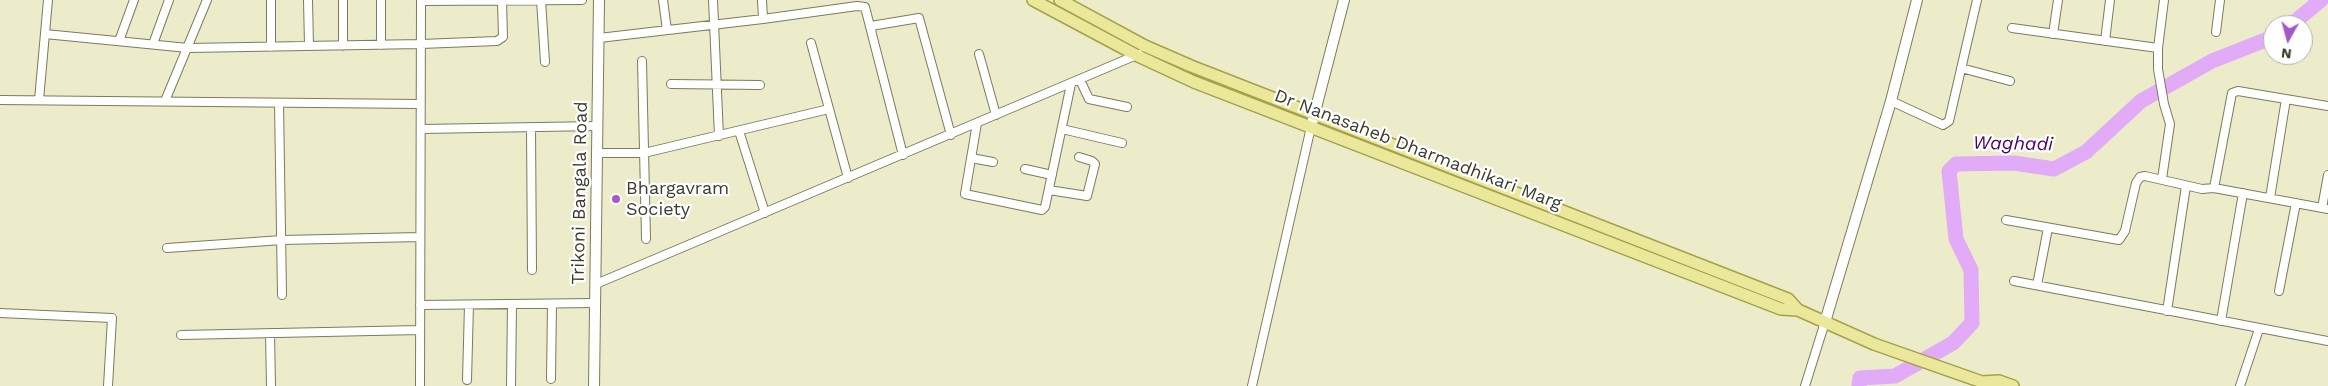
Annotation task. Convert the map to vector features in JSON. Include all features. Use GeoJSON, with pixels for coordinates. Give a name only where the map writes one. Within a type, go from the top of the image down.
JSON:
{"type":"FeatureCollection","features":[{"type":"Feature","properties":{"kind":"main road","name":"Dr Nanasaheb Dharmadhikari Marg"},"geometry":{"type":"LineString","coordinates":[[1033,0],[1138,56],[1194,82],[1781,309],[1798,310],[1874,344],[1984,384],[1999,380],[2013,386]]}},
{"type":"Feature","properties":{"kind":"main road","name":"Dr Nanasaheb Dharmadhikari Marg"},"geometry":{"type":"LineString","coordinates":[[1060,0],[1145,46],[1314,115],[1788,299],[1798,310]]}},
{"type":"Feature","properties":{"kind":"street"},"geometry":{"type":"LineString","coordinates":[[39,100],[48,0]]}},
{"type":"Feature","properties":{"kind":"street"},"geometry":{"type":"LineString","coordinates":[[119,41],[134,0]]}},
{"type":"Feature","properties":{"kind":"street"},"geometry":{"type":"LineString","coordinates":[[153,44],[169,0]]}},
{"type":"Feature","properties":{"kind":"street"},"geometry":{"type":"LineString","coordinates":[[165,102],[207,0]]}},
{"type":"Feature","properties":{"kind":"street"},"geometry":{"type":"LineString","coordinates":[[271,0],[271,47]]}},
{"type":"Feature","properties":{"kind":"street"},"geometry":{"type":"LineString","coordinates":[[308,0],[309,46]]}},
{"type":"Feature","properties":{"kind":"street"},"geometry":{"type":"LineString","coordinates":[[342,46],[343,0]]}},
{"type":"Feature","properties":{"kind":"street"},"geometry":{"type":"LineString","coordinates":[[381,0],[381,45]]}},
{"type":"Feature","properties":{"kind":"street"},"geometry":{"type":"LineString","coordinates":[[45,34],[188,48],[500,41],[502,37],[502,0]]}},
{"type":"Feature","properties":{"kind":"street"},"geometry":{"type":"LineString","coordinates":[[541,0],[545,62]]}},
{"type":"Feature","properties":{"kind":"street"},"geometry":{"type":"LineString","coordinates":[[420,386],[421,1],[582,0]]}},
{"type":"Feature","properties":{"kind":"street","name":"Trikoni Bangala Road"},"geometry":{"type":"LineString","coordinates":[[594,386],[599,0]]}},
{"type":"Feature","properties":{"kind":"street"},"geometry":{"type":"LineString","coordinates":[[663,0],[667,30]]}},
{"type":"Feature","properties":{"kind":"street"},"geometry":{"type":"LineString","coordinates":[[713,0],[719,136]]}},
{"type":"Feature","properties":{"kind":"street"},"geometry":{"type":"LineString","coordinates":[[762,0],[763,19]]}},
{"type":"Feature","properties":{"kind":"street"},"geometry":{"type":"LineString","coordinates":[[1252,386],[1311,127],[1344,0]]}},
{"type":"Feature","properties":{"kind":"street"},"geometry":{"type":"LineString","coordinates":[[1805,386],[1891,101],[1917,0]]}},
{"type":"Feature","properties":{"kind":"street"},"geometry":{"type":"LineString","coordinates":[[1891,101],[1943,125],[1949,121],[1977,0]]}},
{"type":"Feature","properties":{"kind":"street"},"geometry":{"type":"LineString","coordinates":[[2053,34],[2058,0]]}},
{"type":"Feature","properties":{"kind":"street"},"geometry":{"type":"LineString","coordinates":[[2105,41],[2110,0]]}},
{"type":"Feature","properties":{"kind":"street"},"geometry":{"type":"LineString","coordinates":[[2162,179],[2170,124],[2164,104],[2158,69],[2158,48],[2164,0]]}},
{"type":"Feature","properties":{"kind":"street"},"geometry":{"type":"LineString","coordinates":[[2216,32],[2220,0]]}},
{"type":"Feature","properties":{"kind":"street"},"geometry":{"type":"LineString","coordinates":[[599,38],[862,6],[867,9],[903,155]]}},
{"type":"Feature","properties":{"kind":"street"},"geometry":{"type":"LineString","coordinates":[[871,26],[920,18],[932,72],[951,135]]}},
{"type":"Feature","properties":{"kind":"street"},"geometry":{"type":"LineString","coordinates":[[2012,28],[2158,48]]}},
{"type":"Feature","properties":{"kind":"street"},"geometry":{"type":"LineString","coordinates":[[811,43],[848,178]]}},
{"type":"Feature","properties":{"kind":"street"},"geometry":{"type":"LineString","coordinates":[[596,284],[1138,56],[1145,46]]}},
{"type":"Feature","properties":{"kind":"street"},"geometry":{"type":"LineString","coordinates":[[979,54],[996,115]]}},
{"type":"Feature","properties":{"kind":"street"},"geometry":{"type":"LineString","coordinates":[[642,61],[646,239]]}},
{"type":"Feature","properties":{"kind":"street"},"geometry":{"type":"LineString","coordinates":[[1961,68],[2010,81]]}},
{"type":"Feature","properties":{"kind":"street"},"geometry":{"type":"LineString","coordinates":[[1080,80],[1089,99],[1127,107]]}},
{"type":"Feature","properties":{"kind":"street"},"geometry":{"type":"LineString","coordinates":[[672,84],[760,85]]}},
{"type":"Feature","properties":{"kind":"street"},"geometry":{"type":"LineString","coordinates":[[977,124],[964,191],[966,195],[1040,210],[1045,207],[1071,84]]}},
{"type":"Feature","properties":{"kind":"street"},"geometry":{"type":"LineString","coordinates":[[2214,188],[2232,93],[2238,91],[2328,106]]}},
{"type":"Feature","properties":{"kind":"street"},"geometry":{"type":"LineString","coordinates":[[2270,198],[2286,99]]}},
{"type":"Feature","properties":{"kind":"street"},"geometry":{"type":"LineString","coordinates":[[0,100],[420,104]]}},
{"type":"Feature","properties":{"kind":"street"},"geometry":{"type":"LineString","coordinates":[[279,103],[282,295]]}},
{"type":"Feature","properties":{"kind":"street"},"geometry":{"type":"LineString","coordinates":[[597,152],[644,153],[829,110]]}},
{"type":"Feature","properties":{"kind":"street"},"geometry":{"type":"LineString","coordinates":[[421,129],[598,126]]}},
{"type":"Feature","properties":{"kind":"street"},"geometry":{"type":"LineString","coordinates":[[531,128],[532,270]]}},
{"type":"Feature","properties":{"kind":"street"},"geometry":{"type":"LineString","coordinates":[[1062,129],[1122,143]]}},
{"type":"Feature","properties":{"kind":"street"},"geometry":{"type":"LineString","coordinates":[[740,131],[765,213]]}},
{"type":"Feature","properties":{"kind":"street"},"geometry":{"type":"LineString","coordinates":[[971,158],[993,162]]}},
{"type":"Feature","properties":{"kind":"street"},"geometry":{"type":"LineString","coordinates":[[1049,190],[1087,196],[1095,164],[1092,160],[1079,158]]}},
{"type":"Feature","properties":{"kind":"street"},"geometry":{"type":"LineString","coordinates":[[1025,169],[1052,174]]}},
{"type":"Feature","properties":{"kind":"street"},"geometry":{"type":"LineString","coordinates":[[2006,220],[2119,240],[2125,231],[2138,180],[2145,176],[2202,189],[2214,188],[2325,208],[2328,175]]}},
{"type":"Feature","properties":{"kind":"street"},"geometry":{"type":"LineString","coordinates":[[2166,310],[2186,186]]}},
{"type":"Feature","properties":{"kind":"street"},"geometry":{"type":"LineString","coordinates":[[2221,321],[2243,193]]}},
{"type":"Feature","properties":{"kind":"street"},"geometry":{"type":"LineString","coordinates":[[2279,291],[2296,203]]}},
{"type":"Feature","properties":{"kind":"street"},"geometry":{"type":"LineString","coordinates":[[2037,285],[2048,228]]}},
{"type":"Feature","properties":{"kind":"street"},"geometry":{"type":"LineString","coordinates":[[167,248],[282,240],[420,237]]}},
{"type":"Feature","properties":{"kind":"street"},"geometry":{"type":"LineString","coordinates":[[2014,281],[2328,341]]}},
{"type":"Feature","properties":{"kind":"street"},"geometry":{"type":"LineString","coordinates":[[420,305],[595,303]]}},
{"type":"Feature","properties":{"kind":"street"},"geometry":{"type":"LineString","coordinates":[[511,386],[512,304]]}},
{"type":"Feature","properties":{"kind":"street"},"geometry":{"type":"LineString","coordinates":[[551,380],[552,304]]}},
{"type":"Feature","properties":{"kind":"street"},"geometry":{"type":"LineString","coordinates":[[467,380],[469,305]]}},
{"type":"Feature","properties":{"kind":"street"},"geometry":{"type":"LineString","coordinates":[[0,313],[112,318],[108,386]]}},
{"type":"Feature","properties":{"kind":"street"},"geometry":{"type":"LineString","coordinates":[[2240,386],[2259,329]]}},
{"type":"Feature","properties":{"kind":"street"},"geometry":{"type":"LineString","coordinates":[[181,335],[420,330]]}},
{"type":"Feature","properties":{"kind":"street"},"geometry":{"type":"LineString","coordinates":[[270,334],[271,386]]}},
{"type":"Feature","properties":{"kind":"waterway","name":"Waghadi"},"geometry":{"type":"LineString","coordinates":[[2303,15],[2321,0]]}},
{"type":"Feature","properties":{"kind":"waterway","name":"Waghadi"},"geometry":{"type":"LineString","coordinates":[[1859,386],[1860,378],[1895,376],[1953,343],[1972,323],[1971,270],[1956,239],[1949,171],[1956,164],[2014,163],[2054,169],[2086,152],[2141,101],[2212,61],[2263,41]]}},
{"type":"Feature","properties":{"kind":"place","name":"Bhargavram Society"},"geometry":{"type":"Point","coordinates":[616,199]}}]}
